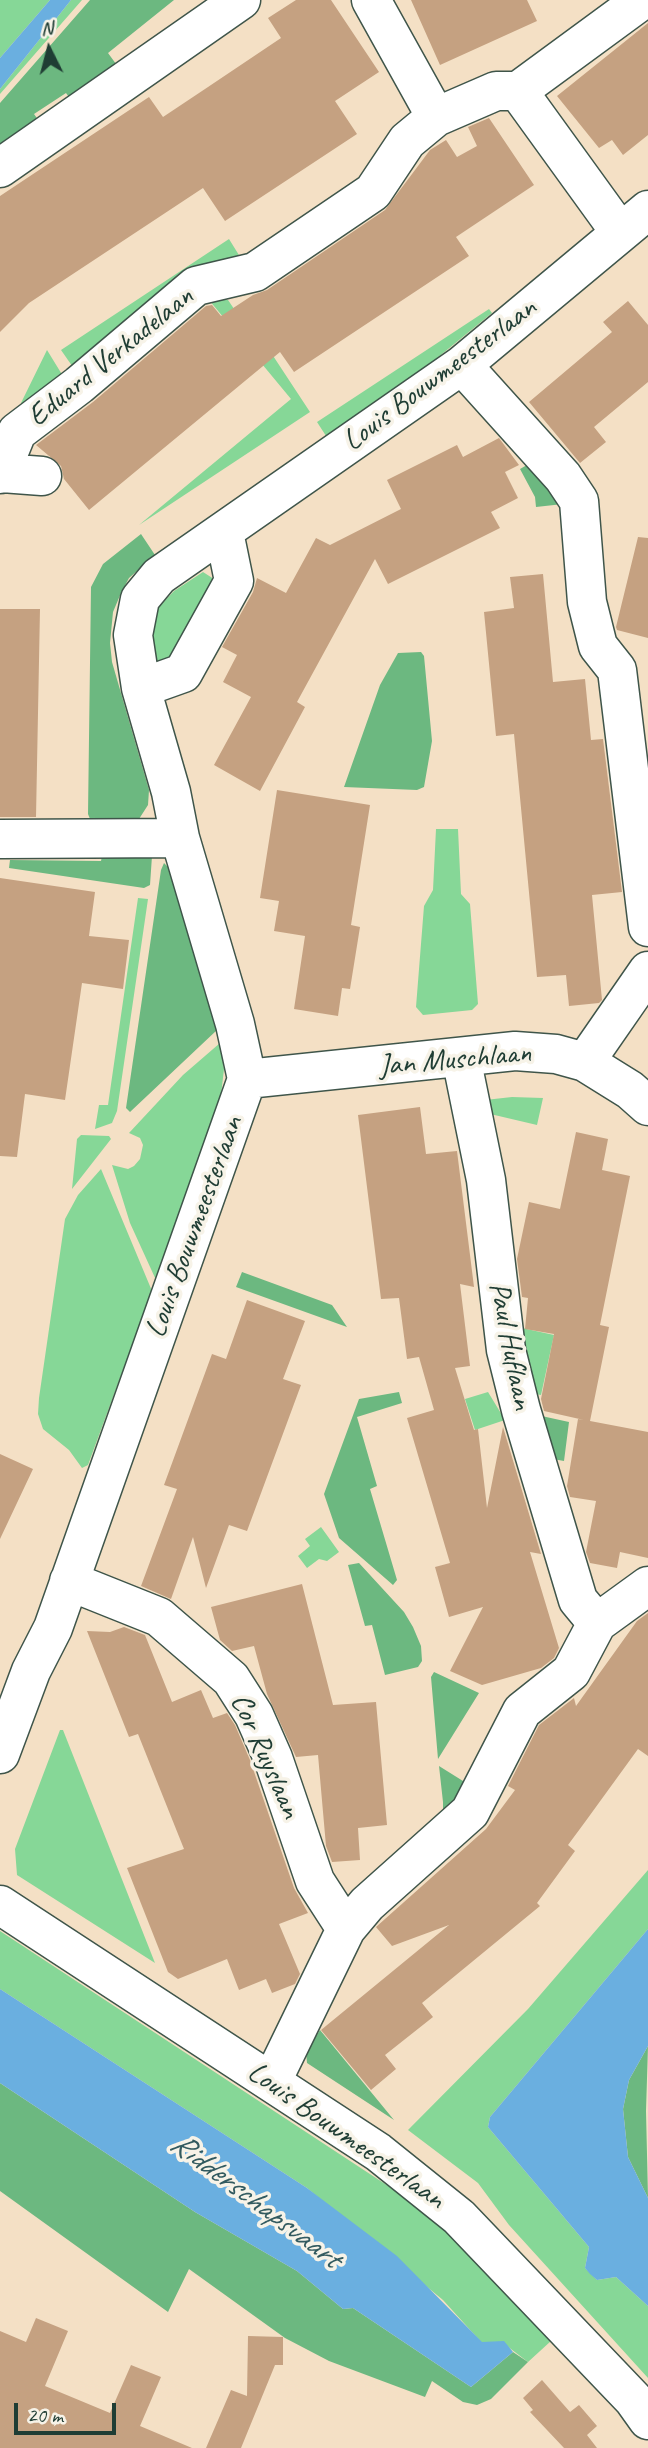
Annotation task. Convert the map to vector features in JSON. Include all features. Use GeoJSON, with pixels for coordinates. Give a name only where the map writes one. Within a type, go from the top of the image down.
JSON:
{"type":"FeatureCollection","features":[{"type":"Feature","properties":{"kind":"street"},"geometry":{"type":"LineString","coordinates":[[0,168],[241,0]]}},
{"type":"Feature","properties":{"kind":"street"},"geometry":{"type":"LineString","coordinates":[[371,0],[436,117]]}},
{"type":"Feature","properties":{"kind":"street","name":"Eduard Verkadelaan"},"geometry":{"type":"LineString","coordinates":[[42,476],[1,473],[17,432],[79,385],[196,286],[255,272],[373,192],[407,141],[436,117],[496,91],[517,91],[642,0]]}},
{"type":"Feature","properties":{"kind":"street"},"geometry":{"type":"LineString","coordinates":[[517,91],[634,221]]}},
{"type":"Feature","properties":{"kind":"street","name":"Louis Bouwmeesterlaan"},"geometry":{"type":"LineString","coordinates":[[0,1754],[31,1671],[53,1628],[247,1079],[235,1024],[180,838],[171,792],[141,688],[133,635],[140,599],[159,576],[462,365],[634,221]]}},
{"type":"Feature","properties":{"kind":"street"},"geometry":{"type":"LineString","coordinates":[[462,365],[563,477],[579,501],[587,603],[598,646],[617,670],[648,927]]}},
{"type":"Feature","properties":{"kind":"street"},"geometry":{"type":"LineString","coordinates":[[141,688],[183,673],[234,581],[224,532]]}},
{"type":"Feature","properties":{"kind":"street"},"geometry":{"type":"LineString","coordinates":[[0,839],[180,838]]}},
{"type":"Feature","properties":{"kind":"street"},"geometry":{"type":"LineString","coordinates":[[585,1062],[648,971]]}},
{"type":"Feature","properties":{"kind":"street","name":"Jan Muschlaan"},"geometry":{"type":"LineString","coordinates":[[247,1079],[516,1051],[556,1054],[585,1062],[630,1090],[648,1106]]}},
{"type":"Feature","properties":{"kind":"street","name":"Paul Huflaan"},"geometry":{"type":"LineString","coordinates":[[461,1057],[486,1180],[506,1350],[521,1410],[578,1600],[597,1623]]}},
{"type":"Feature","properties":{"kind":"street","name":"Cor Ruyslaan"},"geometry":{"type":"LineString","coordinates":[[69,1581],[159,1617],[232,1679],[254,1715],[273,1758],[315,1881],[346,1930]]}},
{"type":"Feature","properties":{"kind":"street"},"geometry":{"type":"LineString","coordinates":[[272,2081],[346,1930],[366,1905],[470,1812],[522,1712],[571,1672],[597,1623],[648,1586]]}},
{"type":"Feature","properties":{"kind":"street","name":"Louis Bouwmeesterlaan"},"geometry":{"type":"LineString","coordinates":[[0,1905],[378,2152],[459,2217],[633,2399],[648,2420]]}},
{"type":"Feature","properties":{"kind":"green space"},"geometry":{"type":"Polygon","coordinates":[[[0,0],[50,0],[0,58],[0,0]]]}},
{"type":"Feature","properties":{"kind":"green space"},"geometry":{"type":"Polygon","coordinates":[[[71,0],[82,0],[0,94],[0,89],[71,0]]]}},
{"type":"Feature","properties":{"kind":"green space"},"geometry":{"type":"Polygon","coordinates":[[[90,0],[174,0],[108,53],[119,68],[71,100],[66,93],[34,114],[41,124],[0,152],[0,103],[90,0]]]}},
{"type":"Feature","properties":{"kind":"green space"},"geometry":{"type":"Polygon","coordinates":[[[229,239],[242,260],[77,373],[61,350],[229,239]]]}},
{"type":"Feature","properties":{"kind":"green space"},"geometry":{"type":"Polygon","coordinates":[[[209,300],[228,300],[249,331],[260,336],[310,412],[139,525],[291,399],[209,300]]]}},
{"type":"Feature","properties":{"kind":"green space"},"geometry":{"type":"Polygon","coordinates":[[[489,309],[492,313],[420,372],[328,439],[317,422],[489,309]]]}},
{"type":"Feature","properties":{"kind":"green space"},"geometry":{"type":"Polygon","coordinates":[[[47,350],[66,381],[30,412],[21,403],[47,350]]]}},
{"type":"Feature","properties":{"kind":"green space"},"geometry":{"type":"Polygon","coordinates":[[[527,465],[563,504],[536,507],[535,497],[520,469],[527,465]]]}},
{"type":"Feature","properties":{"kind":"green space"},"geometry":{"type":"Polygon","coordinates":[[[141,534],[155,555],[129,578],[121,593],[113,612],[110,643],[112,662],[149,790],[148,805],[139,819],[90,819],[91,587],[103,564],[141,534]]]}},
{"type":"Feature","properties":{"kind":"green space"},"geometry":{"type":"Polygon","coordinates":[[[203,572],[217,581],[175,662],[154,661],[150,644],[158,608],[174,591],[203,572]]]}},
{"type":"Feature","properties":{"kind":"green space"},"geometry":{"type":"Polygon","coordinates":[[[421,652],[424,656],[432,741],[424,787],[417,790],[344,787],[380,685],[398,653],[421,652]]]}},
{"type":"Feature","properties":{"kind":"green space"},"geometry":{"type":"Polygon","coordinates":[[[436,829],[458,829],[461,894],[470,904],[478,1004],[472,1010],[423,1015],[416,1007],[424,906],[433,890],[436,829]]]}},
{"type":"Feature","properties":{"kind":"green space"},"geometry":{"type":"Polygon","coordinates":[[[102,856],[152,856],[150,885],[144,888],[9,868],[10,860],[101,861],[102,856]]]}},
{"type":"Feature","properties":{"kind":"green space"},"geometry":{"type":"Polygon","coordinates":[[[164,863],[169,868],[217,1030],[130,1112],[126,1108],[164,863]]]}},
{"type":"Feature","properties":{"kind":"green space"},"geometry":{"type":"Polygon","coordinates":[[[138,898],[148,899],[117,1111],[112,1123],[95,1129],[99,1105],[108,1105],[138,898]]]}},
{"type":"Feature","properties":{"kind":"green space"},"geometry":{"type":"Polygon","coordinates":[[[220,1043],[224,1069],[220,1104],[156,1280],[130,1223],[112,1165],[128,1169],[134,1166],[140,1159],[143,1145],[140,1138],[129,1133],[183,1075],[220,1043]]]}},
{"type":"Feature","properties":{"kind":"green space"},"geometry":{"type":"Polygon","coordinates":[[[543,1098],[537,1125],[486,1113],[485,1100],[543,1098]]]}},
{"type":"Feature","properties":{"kind":"green space"},"geometry":{"type":"Polygon","coordinates":[[[81,1135],[109,1136],[111,1139],[72,1189],[77,1139],[81,1135]]]}},
{"type":"Feature","properties":{"kind":"green space"},"geometry":{"type":"Polygon","coordinates":[[[101,1169],[152,1291],[88,1465],[82,1468],[69,1450],[43,1429],[38,1414],[39,1398],[65,1219],[78,1195],[101,1169]]]}},
{"type":"Feature","properties":{"kind":"green space"},"geometry":{"type":"Polygon","coordinates":[[[242,1272],[332,1305],[347,1327],[236,1287],[242,1272]]]}},
{"type":"Feature","properties":{"kind":"green space"},"geometry":{"type":"Polygon","coordinates":[[[522,1328],[554,1335],[541,1395],[530,1393],[522,1328]]]}},
{"type":"Feature","properties":{"kind":"green space"},"geometry":{"type":"Polygon","coordinates":[[[399,1392],[402,1403],[357,1417],[377,1486],[370,1489],[397,1580],[393,1585],[339,1538],[324,1494],[359,1399],[399,1392]]]}},
{"type":"Feature","properties":{"kind":"green space"},"geometry":{"type":"Polygon","coordinates":[[[488,1392],[505,1420],[475,1430],[465,1399],[488,1392]]]}},
{"type":"Feature","properties":{"kind":"green space"},"geometry":{"type":"Polygon","coordinates":[[[537,1415],[569,1422],[564,1461],[553,1459],[537,1415]]]}},
{"type":"Feature","properties":{"kind":"green space"},"geometry":{"type":"Polygon","coordinates":[[[321,1527],[339,1552],[327,1561],[319,1559],[307,1568],[298,1556],[310,1546],[305,1539],[321,1527]]]}},
{"type":"Feature","properties":{"kind":"green space"},"geometry":{"type":"Polygon","coordinates":[[[359,1563],[404,1612],[413,1627],[421,1646],[422,1661],[418,1667],[385,1675],[372,1625],[365,1626],[348,1565],[359,1563]]]}},
{"type":"Feature","properties":{"kind":"green space"},"geometry":{"type":"Polygon","coordinates":[[[434,1672],[479,1693],[438,1759],[431,1677],[434,1672]]]}},
{"type":"Feature","properties":{"kind":"green space"},"geometry":{"type":"Polygon","coordinates":[[[60,1730],[63,1730],[155,1963],[17,1875],[15,1849],[60,1730]]]}},
{"type":"Feature","properties":{"kind":"green space"},"geometry":{"type":"Polygon","coordinates":[[[439,1766],[471,1786],[443,1815],[443,1802],[439,1766]]]}},
{"type":"Feature","properties":{"kind":"green space"},"geometry":{"type":"Polygon","coordinates":[[[648,1870],[648,1929],[490,2117],[488,2127],[589,2247],[585,2268],[597,2280],[616,2277],[648,2306],[648,2378],[509,2225],[478,2183],[408,2130],[528,2009],[648,1870]]]}},
{"type":"Feature","properties":{"kind":"green space"},"geometry":{"type":"Polygon","coordinates":[[[0,1931],[411,2201],[472,2255],[551,2341],[528,2362],[507,2346],[482,2343],[443,2300],[307,2188],[0,1989],[0,1931]]]}},
{"type":"Feature","properties":{"kind":"green space"},"geometry":{"type":"Polygon","coordinates":[[[320,2030],[394,2120],[307,2063],[306,2052],[320,2030]]]}},
{"type":"Feature","properties":{"kind":"green space"},"geometry":{"type":"Polygon","coordinates":[[[648,2046],[648,2198],[628,2157],[623,2109],[629,2080],[648,2046]]]}},
{"type":"Feature","properties":{"kind":"green space"},"geometry":{"type":"Polygon","coordinates":[[[0,2083],[195,2212],[297,2271],[343,2309],[353,2308],[471,2387],[513,2352],[528,2362],[491,2399],[477,2405],[463,2402],[432,2381],[425,2397],[329,2361],[285,2338],[189,2269],[168,2312],[0,2191],[0,2083]]]}},
{"type":"Feature","properties":{"kind":"water"},"geometry":{"type":"Polygon","coordinates":[[[50,0],[71,0],[0,89],[0,58],[50,0]]]}},
{"type":"Feature","properties":{"kind":"water"},"geometry":{"type":"Polygon","coordinates":[[[648,1929],[648,2046],[629,2080],[623,2109],[628,2157],[648,2198],[648,2306],[616,2277],[597,2280],[590,2274],[585,2268],[589,2247],[488,2127],[490,2117],[648,1929]]]}},
{"type":"Feature","properties":{"kind":"water","name":"Ridderschapsvaart"},"geometry":{"type":"Polygon","coordinates":[[[0,1989],[307,2188],[397,2256],[482,2342],[504,2341],[513,2352],[471,2387],[353,2308],[343,2309],[297,2271],[195,2212],[0,2083],[0,1989]]]}},
{"type":"Feature","properties":{"kind":"building"},"geometry":{"type":"Polygon","coordinates":[[[296,0],[331,0],[379,72],[335,101],[357,134],[225,221],[203,188],[29,303],[0,332],[0,196],[149,97],[163,117],[281,38],[268,18],[296,0]]]}},
{"type":"Feature","properties":{"kind":"building"},"geometry":{"type":"Polygon","coordinates":[[[411,0],[527,0],[537,21],[440,65],[411,0]]]}},
{"type":"Feature","properties":{"kind":"building"},"geometry":{"type":"Polygon","coordinates":[[[648,23],[648,135],[623,155],[612,140],[599,148],[557,96],[648,23]]]}},
{"type":"Feature","properties":{"kind":"building"},"geometry":{"type":"Polygon","coordinates":[[[489,118],[534,185],[456,237],[469,256],[294,372],[280,352],[89,510],[64,479],[61,466],[36,445],[93,402],[206,306],[212,305],[221,316],[253,295],[267,290],[385,210],[430,150],[446,140],[457,157],[477,146],[468,127],[489,118]]]}},
{"type":"Feature","properties":{"kind":"building"},"geometry":{"type":"Polygon","coordinates":[[[628,301],[648,325],[648,382],[594,427],[606,442],[580,463],[529,402],[612,332],[603,322],[628,301]]]}},
{"type":"Feature","properties":{"kind":"building"},"geometry":{"type":"Polygon","coordinates":[[[499,438],[519,465],[505,472],[518,498],[491,512],[500,528],[388,584],[375,559],[297,702],[305,707],[260,791],[214,765],[251,697],[223,682],[237,655],[222,647],[253,592],[257,578],[286,593],[316,538],[330,545],[401,509],[387,480],[457,445],[463,457],[499,438]]]}},
{"type":"Feature","properties":{"kind":"building"},"geometry":{"type":"Polygon","coordinates":[[[638,537],[648,538],[648,638],[617,630],[616,627],[638,537]]]}},
{"type":"Feature","properties":{"kind":"building"},"geometry":{"type":"Polygon","coordinates":[[[543,574],[553,682],[585,679],[591,740],[603,739],[622,892],[592,895],[602,1000],[599,1003],[569,1006],[566,975],[537,977],[514,734],[496,736],[484,612],[514,608],[510,577],[543,574]]]}},
{"type":"Feature","properties":{"kind":"building"},"geometry":{"type":"Polygon","coordinates":[[[0,609],[40,609],[36,817],[0,817],[0,609]]]}},
{"type":"Feature","properties":{"kind":"building"},"geometry":{"type":"Polygon","coordinates":[[[277,790],[370,805],[351,925],[360,927],[350,989],[342,988],[338,1016],[294,1009],[305,936],[274,931],[279,901],[260,898],[277,790]]]}},
{"type":"Feature","properties":{"kind":"building"},"geometry":{"type":"Polygon","coordinates":[[[0,878],[95,892],[89,936],[129,940],[123,989],[82,983],[65,1100],[25,1094],[17,1157],[0,1156],[0,878]]]}},
{"type":"Feature","properties":{"kind":"building"},"geometry":{"type":"Polygon","coordinates":[[[420,1107],[426,1154],[457,1151],[474,1287],[460,1284],[470,1366],[455,1368],[474,1430],[478,1429],[487,1508],[503,1427],[541,1554],[530,1552],[559,1648],[554,1658],[541,1668],[482,1685],[450,1671],[483,1607],[449,1617],[435,1567],[450,1563],[407,1418],[434,1410],[419,1357],[407,1359],[399,1298],[381,1299],[358,1115],[420,1107]]]}},
{"type":"Feature","properties":{"kind":"building"},"geometry":{"type":"Polygon","coordinates":[[[576,1132],[608,1139],[602,1170],[630,1176],[600,1325],[609,1327],[590,1421],[648,1432],[648,1558],[620,1552],[617,1568],[590,1563],[586,1552],[596,1501],[570,1497],[567,1486],[578,1419],[584,1420],[544,1411],[541,1399],[554,1334],[525,1329],[528,1298],[522,1297],[517,1259],[529,1202],[560,1209],[576,1132]]]}},
{"type":"Feature","properties":{"kind":"building"},"geometry":{"type":"Polygon","coordinates":[[[247,1300],[305,1321],[283,1379],[301,1385],[247,1531],[229,1525],[206,1588],[193,1537],[171,1599],[141,1586],[177,1489],[164,1485],[212,1354],[226,1359],[247,1300]]]}},
{"type":"Feature","properties":{"kind":"building"},"geometry":{"type":"Polygon","coordinates":[[[0,1454],[33,1469],[0,1539],[0,1454]]]}},
{"type":"Feature","properties":{"kind":"building"},"geometry":{"type":"Polygon","coordinates":[[[302,1584],[333,1705],[376,1702],[387,1825],[358,1828],[360,1860],[332,1862],[326,1846],[318,1755],[296,1757],[267,1694],[254,1646],[232,1651],[220,1640],[211,1607],[302,1584]]]}},
{"type":"Feature","properties":{"kind":"building"},"geometry":{"type":"Polygon","coordinates":[[[648,1613],[648,1756],[638,1749],[568,1845],[575,1851],[537,1903],[540,1906],[422,2003],[433,2017],[385,2055],[396,2069],[371,2090],[321,2030],[449,1925],[392,1946],[376,1927],[486,1829],[515,1790],[508,1786],[539,1725],[574,1698],[576,1706],[637,1621],[648,1613]]]}},
{"type":"Feature","properties":{"kind":"building"},"geometry":{"type":"Polygon","coordinates":[[[124,1627],[145,1635],[172,1702],[201,1690],[213,1718],[227,1713],[235,1725],[250,1760],[294,1888],[308,1913],[279,1924],[300,1974],[295,1984],[272,1993],[266,1979],[239,1990],[227,1959],[178,1979],[168,1972],[127,1868],[184,1849],[138,1734],[129,1737],[87,1631],[110,1632],[124,1627]]]}},
{"type":"Feature","properties":{"kind":"building"},"geometry":{"type":"Polygon","coordinates":[[[36,2318],[68,2331],[45,2386],[110,2413],[131,2365],[161,2377],[140,2426],[192,2448],[0,2448],[0,2331],[26,2342],[36,2318]]]}},
{"type":"Feature","properties":{"kind":"building"},"geometry":{"type":"Polygon","coordinates":[[[248,2336],[283,2337],[283,2365],[275,2365],[241,2448],[206,2448],[231,2390],[247,2396],[248,2336]]]}},
{"type":"Feature","properties":{"kind":"building"},"geometry":{"type":"Polygon","coordinates":[[[542,2380],[570,2412],[579,2405],[597,2426],[587,2435],[597,2448],[564,2448],[530,2412],[533,2410],[523,2398],[542,2380]]]}}]}
